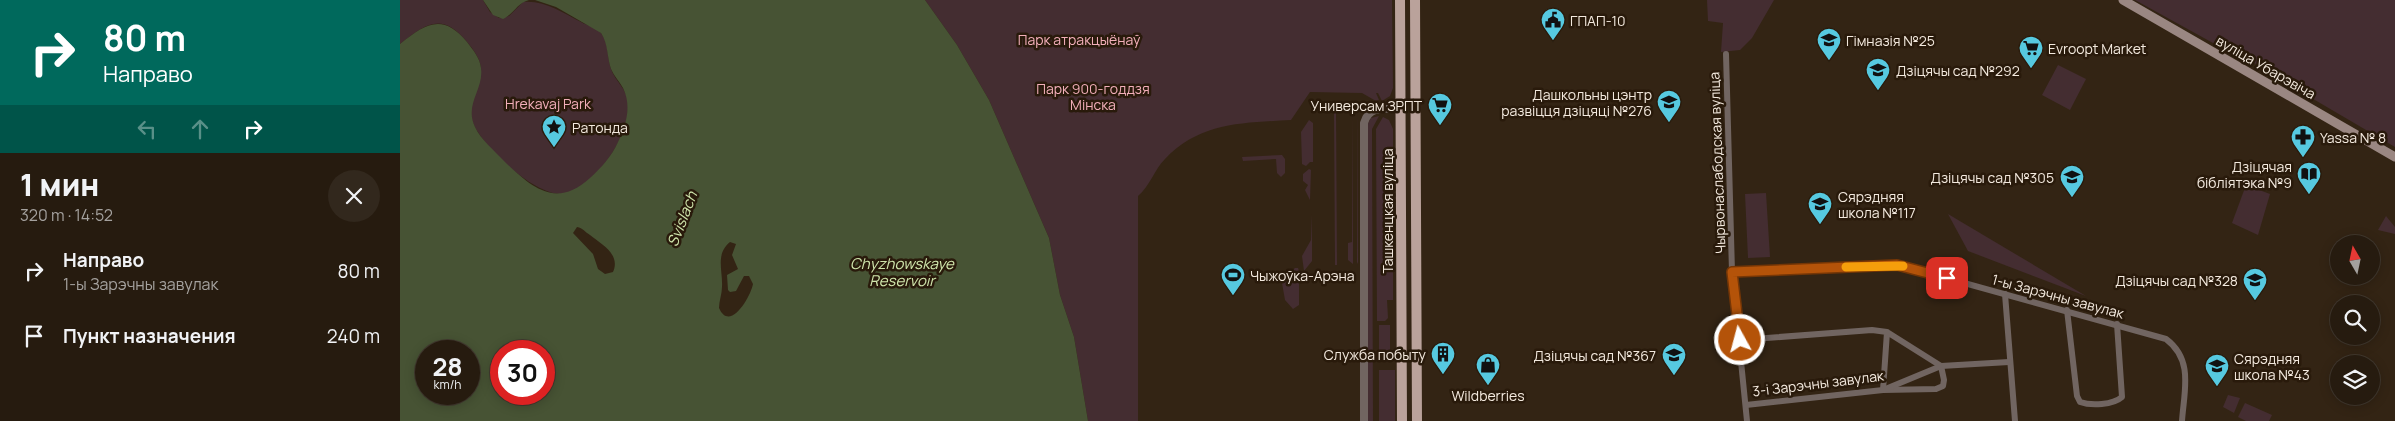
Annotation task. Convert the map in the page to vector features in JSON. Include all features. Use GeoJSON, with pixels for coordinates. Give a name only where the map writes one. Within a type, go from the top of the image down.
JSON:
{"type":"FeatureCollection","features":[{"type":"Feature","properties":{"kind":"main road","name":"Ташкенцкая вуліца"},"geometry":{"type":"LineString","coordinates":[[1400,0],[1402,421]]}},
{"type":"Feature","properties":{"kind":"main road","name":"Ташкенцкая вуліца"},"geometry":{"type":"LineString","coordinates":[[1415,0],[1417,421]]}},
{"type":"Feature","properties":{"kind":"main road","name":"вуліца Убарэвіча"},"geometry":{"type":"LineString","coordinates":[[2123,0],[2395,157]]}},
{"type":"Feature","properties":{"kind":"main road"},"geometry":{"type":"LineString","coordinates":[[1400,109],[1416,109]]}},
{"type":"Feature","properties":{"kind":"street","name":"Чырвонаслабодская вуліца"},"geometry":{"type":"LineString","coordinates":[[1726,54],[1732,272],[1747,421]]}},
{"type":"Feature","properties":{"kind":"street"},"geometry":{"type":"LineString","coordinates":[[1364,421],[1364,123],[1366,116],[1373,110],[1400,109]]}},
{"type":"Feature","properties":{"kind":"street","name":"1-ы Зарэчны завулак"},"geometry":{"type":"LineString","coordinates":[[1732,272],[1897,265],[2067,310],[2166,339],[2174,345],[2185,364],[2182,421]]}},
{"type":"Feature","properties":{"kind":"street"},"geometry":{"type":"LineString","coordinates":[[2005,294],[2015,421]]}},
{"type":"Feature","properties":{"kind":"street"},"geometry":{"type":"LineString","coordinates":[[2067,310],[2077,396],[2080,402],[2086,404],[2117,402],[2122,397],[2117,324]]}},
{"type":"Feature","properties":{"kind":"street"},"geometry":{"type":"LineString","coordinates":[[1740,340],[1872,330],[1888,332],[1941,366],[1944,380],[1942,386],[1936,389],[1883,390],[1888,332]]}},
{"type":"Feature","properties":{"kind":"street","name":"3-і Зарэчны завулак"},"geometry":{"type":"LineString","coordinates":[[1746,405],[1883,390],[1941,366],[2009,362]]}},
{"type":"Feature","properties":{"kind":"green space","name":"Hrekavaj Park"},"geometry":{"type":"Polygon","coordinates":[[[400,0],[483,0],[490,12],[499,18],[509,16],[523,2],[539,3],[554,8],[599,31],[607,45],[611,69],[628,102],[628,115],[624,128],[618,142],[601,168],[580,187],[569,193],[557,194],[528,181],[513,170],[486,143],[472,120],[472,100],[481,75],[479,61],[474,51],[458,33],[442,24],[426,26],[400,44],[400,0]]]}},
{"type":"Feature","properties":{"kind":"green space","name":"Парк 900-годдзя Мінска"},"geometry":{"type":"Polygon","coordinates":[[[925,0],[1392,0],[1393,88],[1390,96],[1382,101],[1378,93],[1376,93],[1379,100],[1376,101],[1362,93],[1310,92],[1291,120],[1239,124],[1208,131],[1178,147],[1165,159],[1146,188],[1138,196],[1138,421],[1088,421],[1074,337],[1060,295],[1049,238],[989,100],[957,45],[925,0]]]}},
{"type":"Feature","properties":{"kind":"green space"},"geometry":{"type":"Polygon","coordinates":[[[1707,0],[1774,0],[1752,38],[1740,50],[1721,52],[1723,23],[1708,21],[1707,0]]]}},
{"type":"Feature","properties":{"kind":"green space"},"geometry":{"type":"Polygon","coordinates":[[[2135,0],[2395,0],[2395,147],[2286,83],[2265,68],[2242,59],[2135,0]]]}},
{"type":"Feature","properties":{"kind":"green space"},"geometry":{"type":"Polygon","coordinates":[[[2058,65],[2086,79],[2070,110],[2042,95],[2058,65]]]}},
{"type":"Feature","properties":{"kind":"green space"},"geometry":{"type":"Polygon","coordinates":[[[1357,105],[1358,262],[1357,264],[1357,105]]]}},
{"type":"Feature","properties":{"kind":"green space"},"geometry":{"type":"Polygon","coordinates":[[[1334,106],[1336,106],[1337,265],[1335,265],[1334,106]]]}},
{"type":"Feature","properties":{"kind":"green space"},"geometry":{"type":"Polygon","coordinates":[[[1353,112],[1353,264],[1348,260],[1348,243],[1352,242],[1353,112]]]}},
{"type":"Feature","properties":{"kind":"green space"},"geometry":{"type":"Polygon","coordinates":[[[1379,116],[1372,129],[1373,421],[1368,421],[1367,125],[1371,118],[1379,116]]]}},
{"type":"Feature","properties":{"kind":"green space"},"geometry":{"type":"Polygon","coordinates":[[[1383,117],[1389,120],[1393,129],[1393,300],[1387,300],[1388,318],[1385,321],[1377,321],[1376,129],[1383,117]]]}},
{"type":"Feature","properties":{"kind":"green space"},"geometry":{"type":"Polygon","coordinates":[[[1309,120],[1313,123],[1313,162],[1306,166],[1302,164],[1301,132],[1309,120]]]}},
{"type":"Feature","properties":{"kind":"green space"},"geometry":{"type":"Polygon","coordinates":[[[1282,155],[1285,159],[1285,173],[1281,177],[1277,173],[1276,159],[1243,161],[1242,157],[1282,155]]]}},
{"type":"Feature","properties":{"kind":"green space"},"geometry":{"type":"Polygon","coordinates":[[[1309,169],[1311,170],[1310,200],[1305,190],[1308,185],[1303,181],[1303,174],[1309,169]]]}},
{"type":"Feature","properties":{"kind":"green space"},"geometry":{"type":"Polygon","coordinates":[[[2246,185],[2270,194],[2258,235],[2232,223],[2246,185]]]}},
{"type":"Feature","properties":{"kind":"green space"},"geometry":{"type":"Polygon","coordinates":[[[1766,193],[1770,257],[1748,258],[1745,194],[1766,193]]]}},
{"type":"Feature","properties":{"kind":"green space"},"geometry":{"type":"Polygon","coordinates":[[[1312,214],[1312,261],[1304,271],[1302,256],[1311,240],[1312,214]]]}},
{"type":"Feature","properties":{"kind":"green space"},"geometry":{"type":"Polygon","coordinates":[[[1948,214],[2086,296],[1968,251],[1948,214]]]}},
{"type":"Feature","properties":{"kind":"green space"},"geometry":{"type":"Polygon","coordinates":[[[2386,216],[2395,227],[2395,234],[2378,230],[2386,216]]]}},
{"type":"Feature","properties":{"kind":"green space"},"geometry":{"type":"Polygon","coordinates":[[[1295,268],[1298,268],[1299,271],[1299,305],[1293,309],[1285,300],[1282,283],[1284,282],[1284,277],[1295,268]]]}},
{"type":"Feature","properties":{"kind":"green space"},"geometry":{"type":"Polygon","coordinates":[[[1379,325],[1390,325],[1390,362],[1379,362],[1379,325]]]}},
{"type":"Feature","properties":{"kind":"green space"},"geometry":{"type":"Polygon","coordinates":[[[1379,370],[1395,370],[1395,421],[1379,421],[1379,370]]]}},
{"type":"Feature","properties":{"kind":"green space"},"geometry":{"type":"Polygon","coordinates":[[[2228,395],[2240,398],[2234,413],[2223,407],[2228,395]]]}},
{"type":"Feature","properties":{"kind":"green space"},"geometry":{"type":"Polygon","coordinates":[[[2245,403],[2272,415],[2269,421],[2246,421],[2238,417],[2245,403]]]}},
{"type":"Feature","properties":{"kind":"water"},"geometry":{"type":"Polygon","coordinates":[[[483,0],[529,0],[525,1],[503,19],[493,15],[483,0]]]}},
{"type":"Feature","properties":{"kind":"water","name":"Chyzhowskaye Reservoir"},"geometry":{"type":"Polygon","coordinates":[[[535,0],[925,0],[957,45],[989,100],[1049,238],[1060,295],[1074,337],[1088,421],[400,421],[400,44],[426,26],[434,24],[450,27],[458,33],[478,57],[481,68],[480,83],[472,111],[472,119],[478,132],[484,141],[524,179],[545,191],[555,193],[566,192],[578,187],[590,178],[609,157],[623,129],[627,115],[626,95],[611,69],[605,41],[601,33],[556,7],[535,0]],[[577,227],[573,233],[593,254],[598,269],[605,274],[613,272],[614,260],[609,250],[581,228],[577,227]],[[730,242],[725,247],[721,257],[722,287],[719,308],[724,315],[729,316],[734,315],[739,310],[753,284],[749,276],[744,276],[736,291],[730,292],[728,290],[727,275],[738,269],[732,255],[736,244],[730,242]]]}},
{"type":"Feature","properties":{"kind":"slow traffic"},"geometry":{"type":"LineString","coordinates":[[1846,267],[1903,266]]}},
{"type":"Feature","properties":{"kind":"place","name":"ГПАП-10"},"geometry":{"type":"Point","coordinates":[1553,41]}},
{"type":"Feature","properties":{"kind":"place","name":"Гімназія №25"},"geometry":{"type":"Point","coordinates":[1829,61]}},
{"type":"Feature","properties":{"kind":"place","name":"Evroopt Market"},"geometry":{"type":"Point","coordinates":[2031,69]}},
{"type":"Feature","properties":{"kind":"place","name":"Дзіцячы сад №292"},"geometry":{"type":"Point","coordinates":[1878,91]}},
{"type":"Feature","properties":{"kind":"place","name":"Дашкольны цэнтр развіцця дзіцяці №276"},"geometry":{"type":"Point","coordinates":[1669,123]}},
{"type":"Feature","properties":{"kind":"place","name":"Универсам ЗРПТ"},"geometry":{"type":"Point","coordinates":[1440,126]}},
{"type":"Feature","properties":{"kind":"place","name":"Ратонда"},"geometry":{"type":"Point","coordinates":[554,148]}},
{"type":"Feature","properties":{"kind":"place","name":"Yassa № 8"},"geometry":{"type":"Point","coordinates":[2303,158]}},
{"type":"Feature","properties":{"kind":"place","name":"Дзіцячая бібліятэка №9"},"geometry":{"type":"Point","coordinates":[2309,195]}},
{"type":"Feature","properties":{"kind":"place","name":"Дзіцячы сад №305"},"geometry":{"type":"Point","coordinates":[2072,198]}},
{"type":"Feature","properties":{"kind":"place","name":"Сярэдняя школа №117"},"geometry":{"type":"Point","coordinates":[1820,225]}},
{"type":"Feature","properties":{"kind":"place","name":"Чыжоўка-Арэна"},"geometry":{"type":"Point","coordinates":[1233,296]}},
{"type":"Feature","properties":{"kind":"place","name":"Дзіцячы сад №328"},"geometry":{"type":"Point","coordinates":[2255,301]}},
{"type":"Feature","properties":{"kind":"place","name":"Служба побыту"},"geometry":{"type":"Point","coordinates":[1443,375]}},
{"type":"Feature","properties":{"kind":"place","name":"Дзіцячы сад №367"},"geometry":{"type":"Point","coordinates":[1674,376]}},
{"type":"Feature","properties":{"kind":"place","name":"Wildberries"},"geometry":{"type":"Point","coordinates":[1488,386]}},
{"type":"Feature","properties":{"kind":"place","name":"Сярэдняя школа №43"},"geometry":{"type":"Point","coordinates":[2217,387]}},
{"type":"Feature","properties":{"kind":"route"},"geometry":{"type":"LineString","coordinates":[[1740,340],[1732,272],[1897,265],[1947,278]]}},
{"type":"Feature","properties":{"kind":"park label","name":"Парк атракцыёнаў"},"geometry":{"type":"Point","coordinates":[1079,39]}},
{"type":"Feature","properties":{"kind":"water label","name":"Svislach"},"geometry":{"type":"Point","coordinates":[682,219]}}]}
